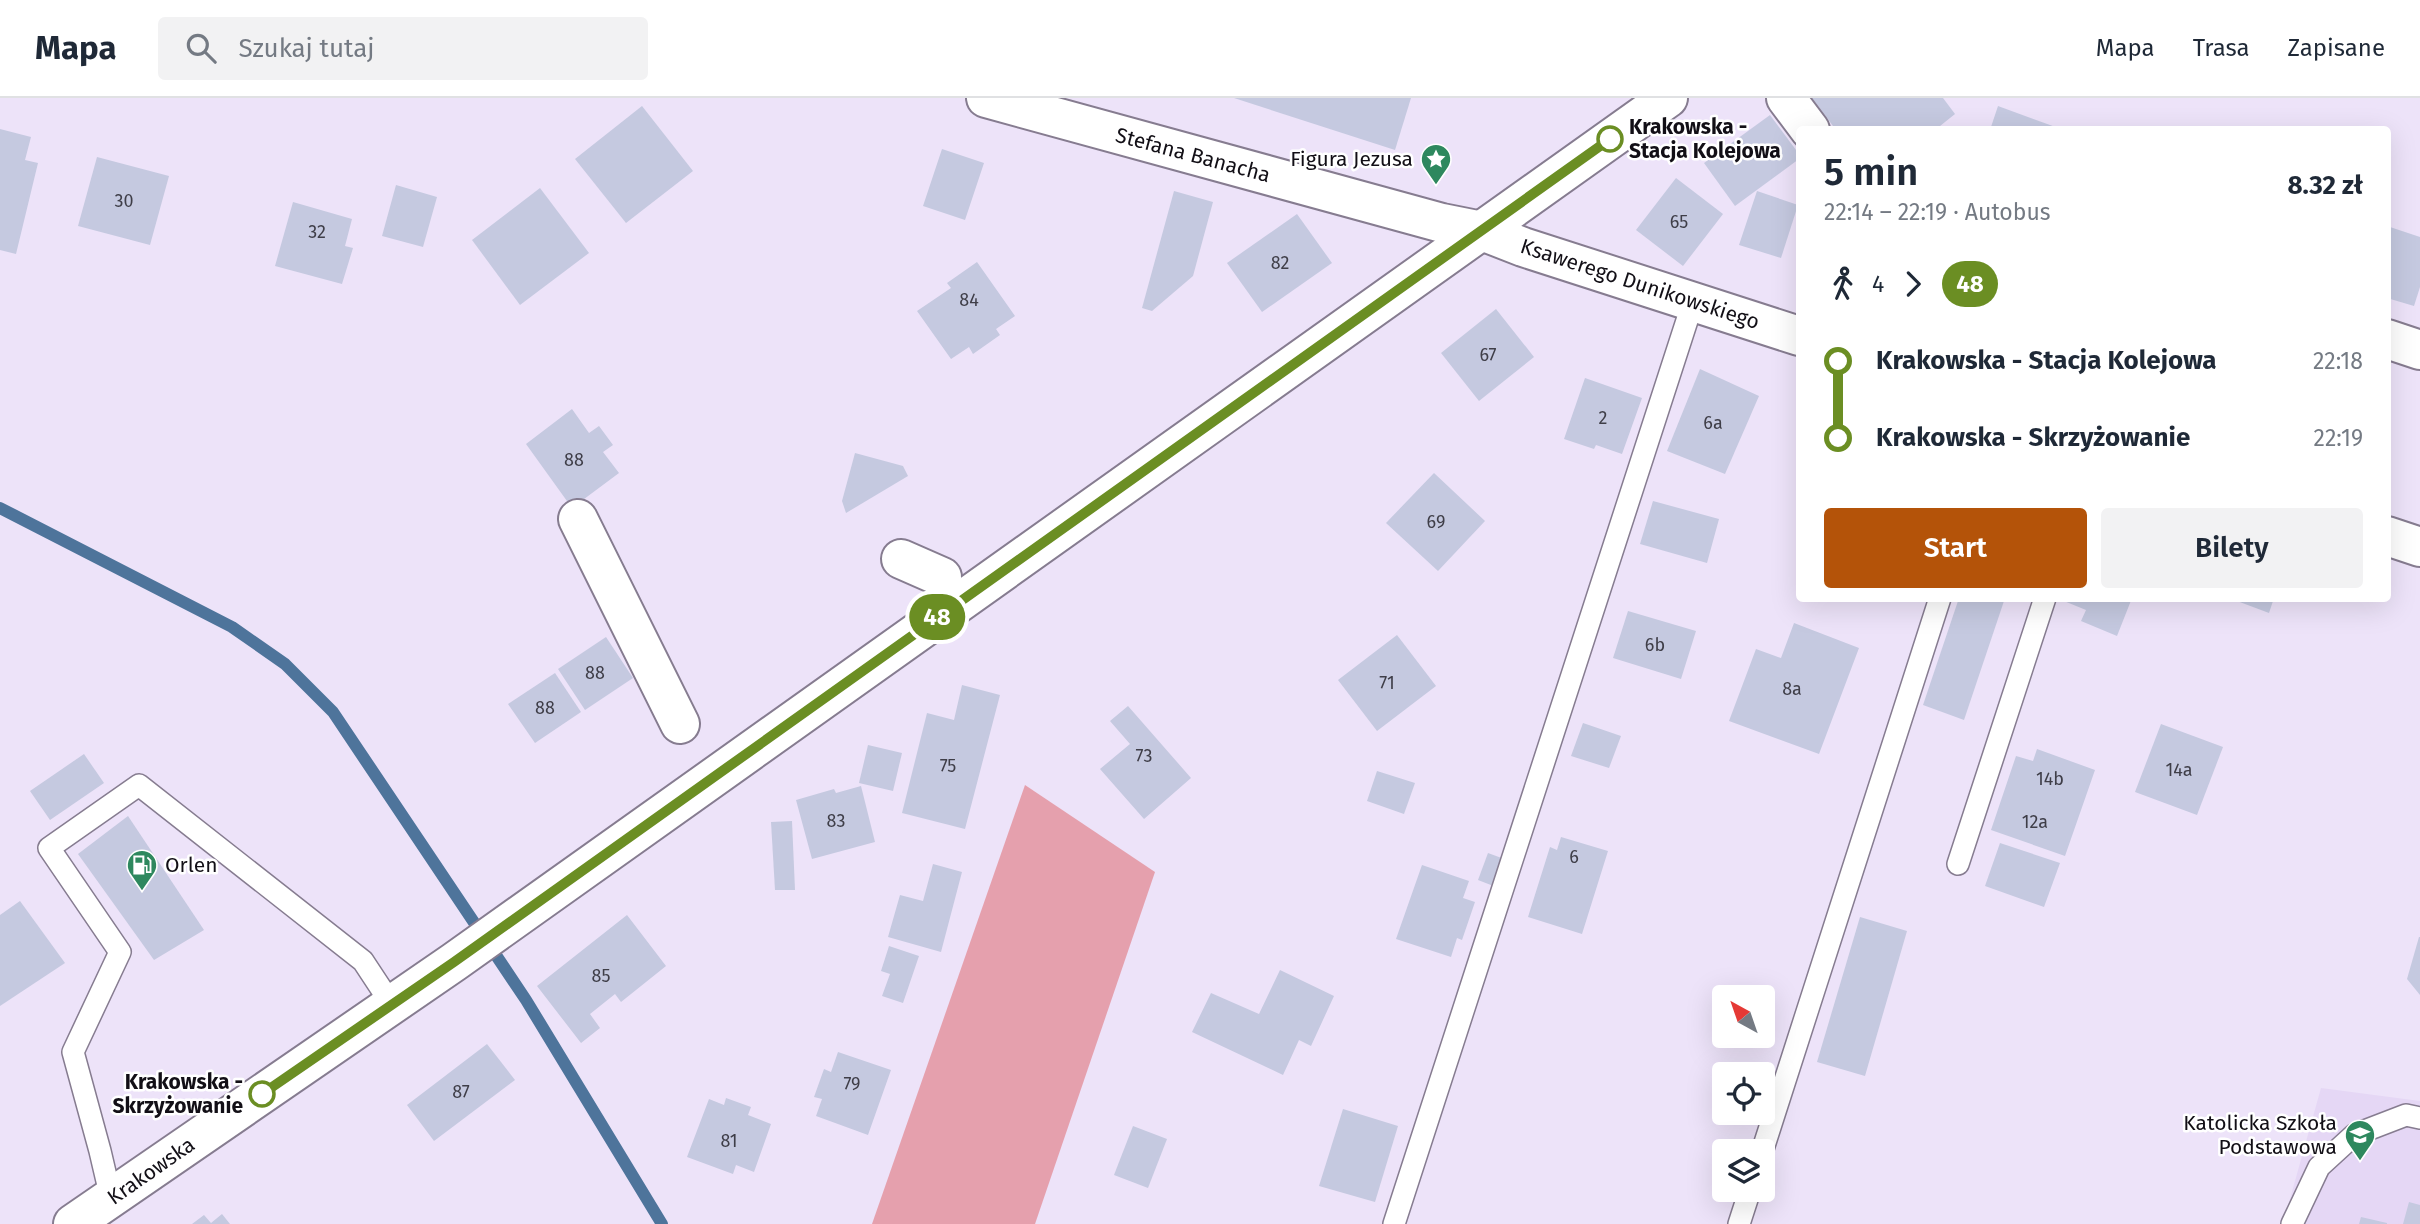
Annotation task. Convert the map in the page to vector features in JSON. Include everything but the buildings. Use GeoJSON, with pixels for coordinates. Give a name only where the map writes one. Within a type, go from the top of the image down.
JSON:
{"type":"FeatureCollection","features":[{"type":"Feature","properties":{"kind":"main road","name":"Stefana Banacha"},"geometry":{"type":"LineString","coordinates":[[986,98],[1429,219],[1482,231]]}},
{"type":"Feature","properties":{"kind":"main road","name":"Krakowska"},"geometry":{"type":"LineString","coordinates":[[73,1224],[454,962],[1668,98]]}},
{"type":"Feature","properties":{"kind":"main road"},"geometry":{"type":"LineString","coordinates":[[1786,98],[1807,126]]}},
{"type":"Feature","properties":{"kind":"main road","name":"Ksawerego Dunikowskiego"},"geometry":{"type":"LineString","coordinates":[[1482,231],[1523,247],[1796,335]]}},
{"type":"Feature","properties":{"kind":"main road"},"geometry":{"type":"LineString","coordinates":[[2391,340],[2420,350]]}},
{"type":"Feature","properties":{"kind":"main road"},"geometry":{"type":"LineString","coordinates":[[578,519],[680,724]]}},
{"type":"Feature","properties":{"kind":"main road"},"geometry":{"type":"LineString","coordinates":[[901,559],[942,577]]}},
{"type":"Feature","properties":{"kind":"lane"},"geometry":{"type":"LineString","coordinates":[[1394,1224],[1693,302]]}},
{"type":"Feature","properties":{"kind":"lane"},"geometry":{"type":"LineString","coordinates":[[1766,1139],[1939,602]]}},
{"type":"Feature","properties":{"kind":"lane"},"geometry":{"type":"LineString","coordinates":[[1958,864],[2044,602]]}},
{"type":"Feature","properties":{"kind":"lane"},"geometry":{"type":"LineString","coordinates":[[111,1198],[73,1052],[120,952],[49,848],[139,785],[363,961],[391,1005]]}},
{"type":"Feature","properties":{"kind":"lane"},"geometry":{"type":"LineString","coordinates":[[2292,1224],[2319,1167],[2354,1135],[2406,1115],[2420,1118]]}},
{"type":"Feature","properties":{"kind":"lane"},"geometry":{"type":"LineString","coordinates":[[1739,1224],[1746,1202]]}},
{"type":"Feature","properties":{"kind":"shaded area"},"geometry":{"type":"Polygon","coordinates":[[[1025,785],[1155,872],[1035,1224],[872,1224],[1025,785]]]}},
{"type":"Feature","properties":{"kind":"shaded area","name":"Katolicka Szkoła Podstawowa"},"geometry":{"type":"Polygon","coordinates":[[[2321,1088],[2420,1101],[2420,1224],[2283,1224],[2321,1088]]]}},
{"type":"Feature","properties":{"kind":"waterway"},"geometry":{"type":"LineString","coordinates":[[0,508],[232,627],[285,664],[333,712],[526,1000],[662,1224]]}},
{"type":"Feature","properties":{"kind":"bus line","name":"48"},"geometry":{"type":"LineString","coordinates":[[262,1094],[454,962],[1610,139]]}},
{"type":"Feature","properties":{"kind":"place","name":"Krakowska - Stacja Kolejowa"},"geometry":{"type":"Point","coordinates":[1610,139]}},
{"type":"Feature","properties":{"kind":"place","name":"Figura Jezusa"},"geometry":{"type":"Point","coordinates":[1436,186]}},
{"type":"Feature","properties":{"kind":"place","name":"Orlen"},"geometry":{"type":"Point","coordinates":[142,892]}},
{"type":"Feature","properties":{"kind":"place","name":"Krakowska - Skrzyżowanie"},"geometry":{"type":"Point","coordinates":[262,1094]}},
{"type":"Feature","properties":{"kind":"place","name":"Katolicka Szkoła Podstawowa"},"geometry":{"type":"Point","coordinates":[2360,1162]}}]}
